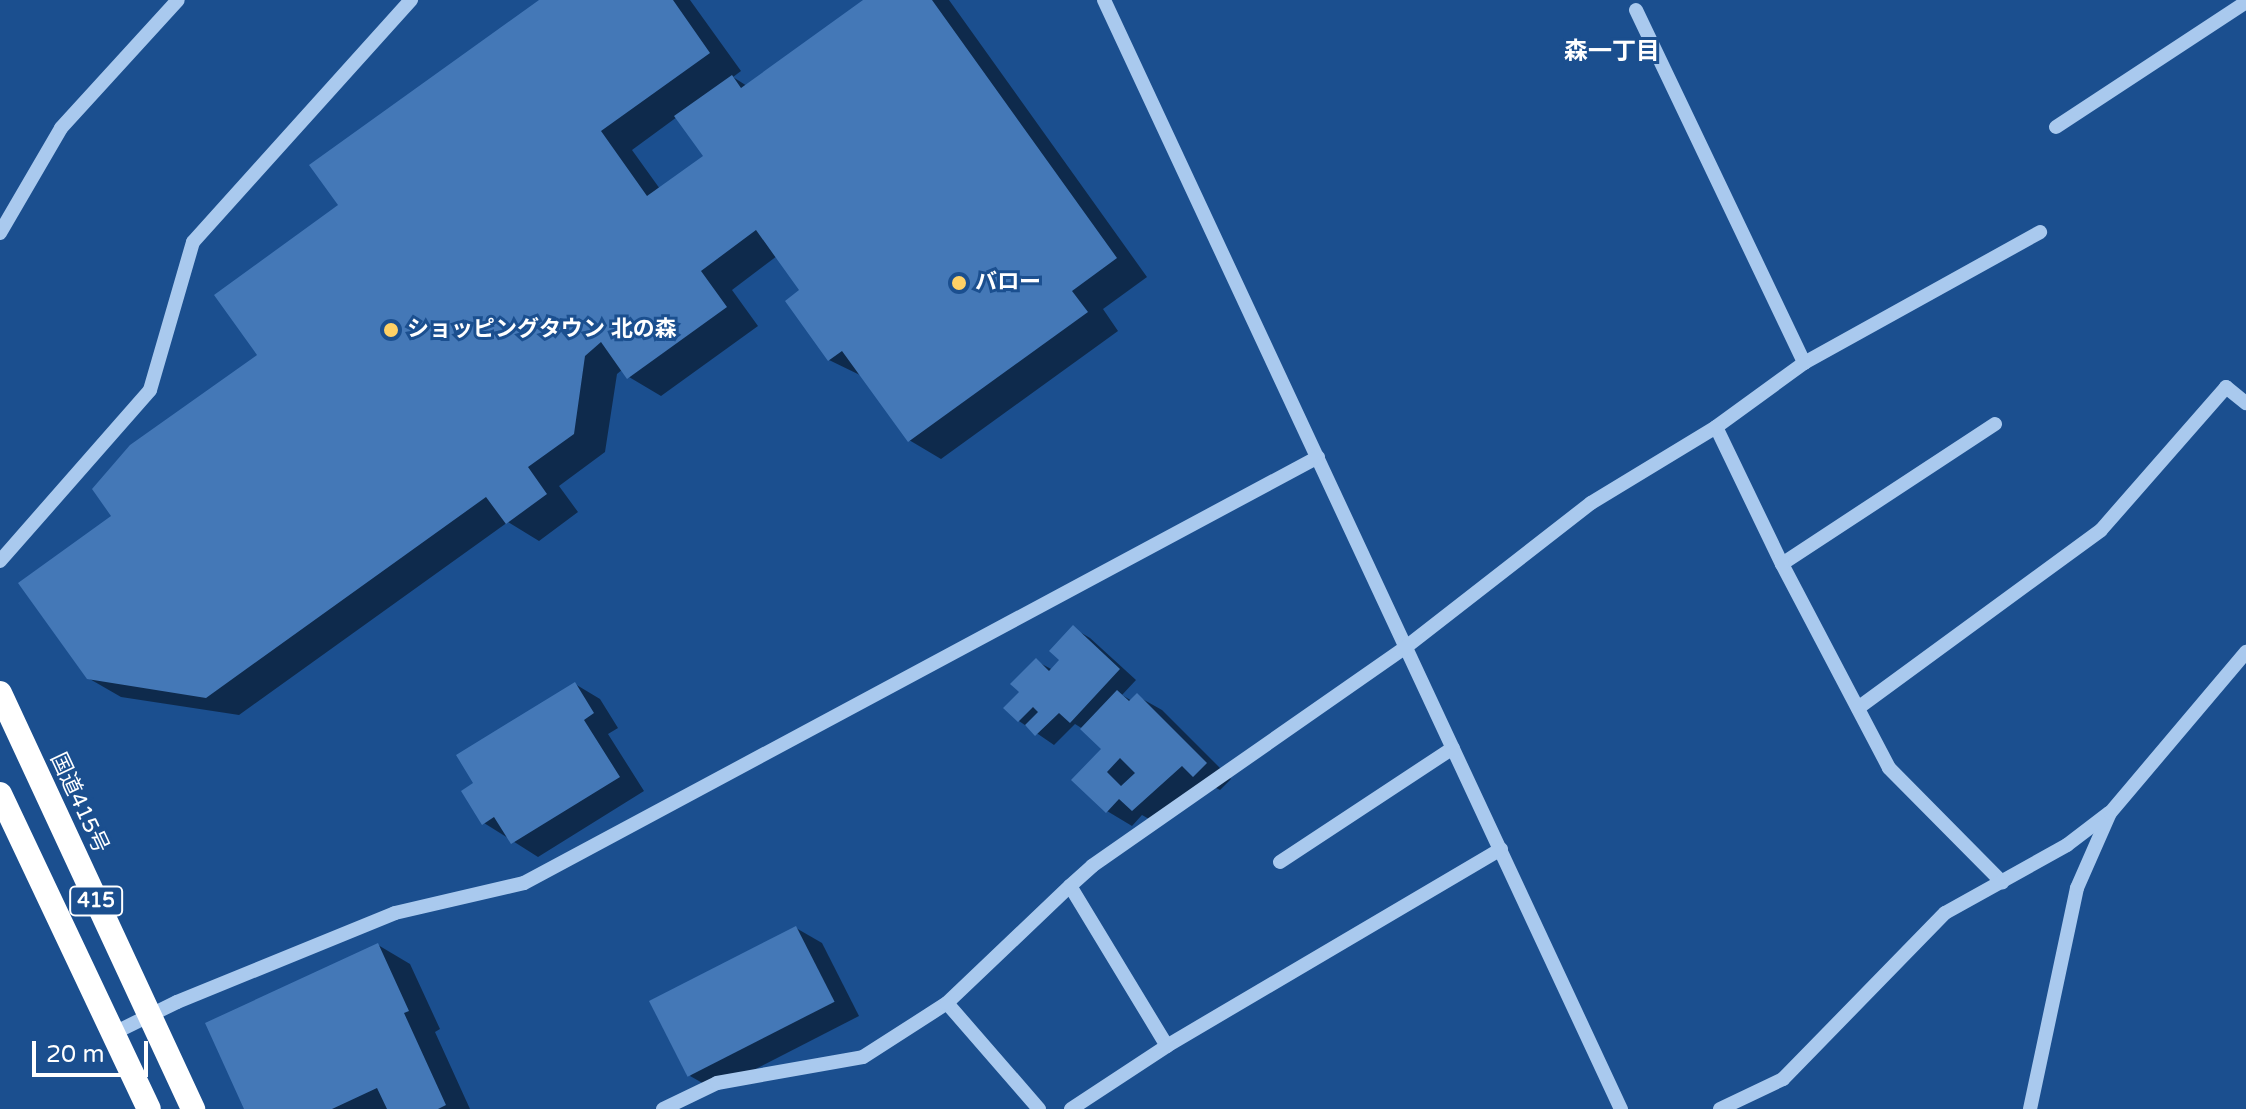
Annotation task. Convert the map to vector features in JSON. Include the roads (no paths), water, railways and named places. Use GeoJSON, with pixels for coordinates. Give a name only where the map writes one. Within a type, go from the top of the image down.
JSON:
{"type":"FeatureCollection","features":[{"type":"Feature","properties":{"kind":"highway","name":"国道415号"},"geometry":{"type":"LineString","coordinates":[[0,693],[193,1109]]}},
{"type":"Feature","properties":{"kind":"highway","name":"415"},"geometry":{"type":"LineString","coordinates":[[0,794],[149,1109]]}},
{"type":"Feature","properties":{"kind":"street"},"geometry":{"type":"LineString","coordinates":[[0,233],[61,128],[178,0]]}},
{"type":"Feature","properties":{"kind":"street"},"geometry":{"type":"LineString","coordinates":[[0,561],[150,390],[193,242],[411,0]]}},
{"type":"Feature","properties":{"kind":"street"},"geometry":{"type":"LineString","coordinates":[[1104,0],[1621,1109]]}},
{"type":"Feature","properties":{"kind":"street"},"geometry":{"type":"LineString","coordinates":[[2056,127],[2246,2]]}},
{"type":"Feature","properties":{"kind":"street"},"geometry":{"type":"LineString","coordinates":[[1636,10],[1804,363]]}},
{"type":"Feature","properties":{"kind":"street"},"geometry":{"type":"LineString","coordinates":[[663,1109],[717,1083],[863,1057],[947,1003],[1092,866],[1406,647],[1591,503],[1716,427],[1804,363],[2040,232]]}},
{"type":"Feature","properties":{"kind":"street"},"geometry":{"type":"LineString","coordinates":[[1858,708],[2101,530],[2226,387],[2246,403]]}},
{"type":"Feature","properties":{"kind":"street"},"geometry":{"type":"LineString","coordinates":[[1782,564],[1995,424]]}},
{"type":"Feature","properties":{"kind":"street"},"geometry":{"type":"LineString","coordinates":[[1716,427],[1782,564],[1889,768],[2002,882]]}},
{"type":"Feature","properties":{"kind":"street"},"geometry":{"type":"LineString","coordinates":[[114,1033],[149,1015],[395,913],[524,883],[1318,457]]}},
{"type":"Feature","properties":{"kind":"street"},"geometry":{"type":"LineString","coordinates":[[1720,1109],[1783,1079],[1945,913],[2067,845],[2110,813],[2246,652]]}},
{"type":"Feature","properties":{"kind":"street"},"geometry":{"type":"LineString","coordinates":[[1280,862],[1453,748]]}},
{"type":"Feature","properties":{"kind":"street"},"geometry":{"type":"LineString","coordinates":[[2030,1109],[2077,888],[2110,813]]}},
{"type":"Feature","properties":{"kind":"street"},"geometry":{"type":"LineString","coordinates":[[1071,1109],[1167,1046],[1501,849]]}},
{"type":"Feature","properties":{"kind":"street"},"geometry":{"type":"LineString","coordinates":[[1070,886],[1167,1046]]}},
{"type":"Feature","properties":{"kind":"street"},"geometry":{"type":"LineString","coordinates":[[947,1003],[1039,1109]]}},
{"type":"Feature","properties":{"kind":"place","name":"バロー"},"geometry":{"type":"Point","coordinates":[959,283]}},
{"type":"Feature","properties":{"kind":"place","name":"ショッピングタウン 北の森"},"geometry":{"type":"Point","coordinates":[391,330]}},
{"type":"Feature","properties":{"kind":"district","name":"森一丁目"},"geometry":{"type":"Point","coordinates":[1612,52]}}]}
